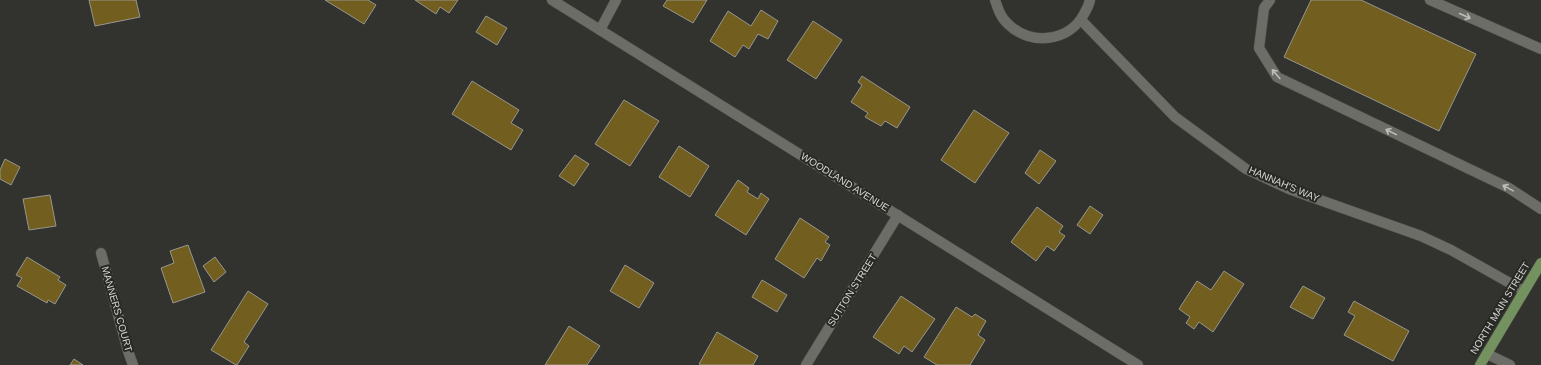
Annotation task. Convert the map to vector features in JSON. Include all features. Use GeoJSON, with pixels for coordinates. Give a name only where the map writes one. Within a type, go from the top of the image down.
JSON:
{"type":"FeatureCollection","features":[{"type":"Feature","properties":{"kind":"main road","name":"NORTH MAIN STREET"},"geometry":{"type":"LineString","coordinates":[[1480,365],[1541,263]]}},
{"type":"Feature","properties":{"kind":"street","name":"WOODLAND AVENUE"},"geometry":{"type":"LineString","coordinates":[[552,0],[1138,365]]}},
{"type":"Feature","properties":{"kind":"street"},"geometry":{"type":"LineString","coordinates":[[600,30],[616,0]]}},
{"type":"Feature","properties":{"kind":"street"},"geometry":{"type":"LineString","coordinates":[[995,0],[999,11],[1007,24],[1021,34],[1037,39],[1054,38],[1070,31],[1081,20],[1090,0]]}},
{"type":"Feature","properties":{"kind":"street"},"geometry":{"type":"LineString","coordinates":[[1270,0],[1264,8],[1259,48],[1277,77],[1509,188],[1541,210]]}},
{"type":"Feature","properties":{"kind":"street"},"geometry":{"type":"LineString","coordinates":[[1430,0],[1541,49]]}},
{"type":"Feature","properties":{"kind":"street","name":"HANNAH'S WAY"},"geometry":{"type":"LineString","coordinates":[[1081,20],[1176,117],[1246,169],[1289,189],[1421,236],[1451,250],[1524,291]]}},
{"type":"Feature","properties":{"kind":"street","name":"SUTTON STREET"},"geometry":{"type":"LineString","coordinates":[[806,365],[898,215]]}},
{"type":"Feature","properties":{"kind":"street","name":"MANNERS COURT"},"geometry":{"type":"LineString","coordinates":[[101,253],[128,352],[133,365]]}},
{"type":"Feature","properties":{"kind":"street"},"geometry":{"type":"LineString","coordinates":[[1487,354],[1510,365]]}},
{"type":"Feature","properties":{"kind":"building"},"geometry":{"type":"Polygon","coordinates":[[[89,0],[136,0],[140,17],[95,26],[89,0]]]}},
{"type":"Feature","properties":{"kind":"building"},"geometry":{"type":"Polygon","coordinates":[[[325,0],[368,0],[376,5],[364,24],[325,0]]]}},
{"type":"Feature","properties":{"kind":"building"},"geometry":{"type":"Polygon","coordinates":[[[415,0],[458,0],[449,13],[440,7],[436,14],[415,0]]]}},
{"type":"Feature","properties":{"kind":"building"},"geometry":{"type":"Polygon","coordinates":[[[667,0],[707,0],[693,23],[663,6],[667,0]]]}},
{"type":"Feature","properties":{"kind":"building"},"geometry":{"type":"Polygon","coordinates":[[[1311,0],[1361,0],[1476,54],[1439,131],[1284,57],[1311,0]]]}},
{"type":"Feature","properties":{"kind":"building"},"geometry":{"type":"Polygon","coordinates":[[[761,10],[778,21],[768,39],[758,34],[749,49],[743,45],[735,57],[710,41],[728,11],[751,26],[761,10]]]}},
{"type":"Feature","properties":{"kind":"building"},"geometry":{"type":"Polygon","coordinates":[[[486,16],[507,28],[497,45],[476,32],[486,16]]]}},
{"type":"Feature","properties":{"kind":"building"},"geometry":{"type":"Polygon","coordinates":[[[813,21],[842,40],[816,79],[787,60],[813,21]]]}},
{"type":"Feature","properties":{"kind":"building"},"geometry":{"type":"Polygon","coordinates":[[[862,76],[910,107],[897,128],[885,121],[881,126],[865,117],[868,113],[851,102],[862,85],[858,82],[862,76]]]}},
{"type":"Feature","properties":{"kind":"building"},"geometry":{"type":"Polygon","coordinates":[[[472,81],[519,110],[511,123],[523,130],[511,150],[452,114],[472,81]]]}},
{"type":"Feature","properties":{"kind":"building"},"geometry":{"type":"Polygon","coordinates":[[[624,100],[659,121],[630,166],[595,144],[624,100]]]}},
{"type":"Feature","properties":{"kind":"building"},"geometry":{"type":"Polygon","coordinates":[[[974,110],[1009,133],[975,183],[941,160],[974,110]]]}},
{"type":"Feature","properties":{"kind":"building"},"geometry":{"type":"Polygon","coordinates":[[[679,146],[709,166],[690,197],[659,177],[679,146]]]}},
{"type":"Feature","properties":{"kind":"building"},"geometry":{"type":"Polygon","coordinates":[[[1040,150],[1056,161],[1039,184],[1025,173],[1040,150]]]}},
{"type":"Feature","properties":{"kind":"building"},"geometry":{"type":"Polygon","coordinates":[[[575,155],[589,164],[574,186],[559,176],[575,155]]]}},
{"type":"Feature","properties":{"kind":"building"},"geometry":{"type":"Polygon","coordinates":[[[5,159],[20,167],[11,185],[0,179],[0,170],[5,159]]]}},
{"type":"Feature","properties":{"kind":"building"},"geometry":{"type":"Polygon","coordinates":[[[738,180],[749,188],[747,192],[758,199],[761,193],[769,199],[746,235],[715,215],[738,180]]]}},
{"type":"Feature","properties":{"kind":"building"},"geometry":{"type":"Polygon","coordinates":[[[50,195],[56,226],[29,230],[23,199],[50,195]]]}},
{"type":"Feature","properties":{"kind":"building"},"geometry":{"type":"Polygon","coordinates":[[[1090,206],[1103,215],[1090,234],[1077,225],[1090,206]]]}},
{"type":"Feature","properties":{"kind":"building"},"geometry":{"type":"Polygon","coordinates":[[[1037,207],[1063,226],[1059,232],[1065,236],[1054,251],[1047,246],[1036,261],[1011,242],[1037,207]]]}},
{"type":"Feature","properties":{"kind":"building"},"geometry":{"type":"Polygon","coordinates":[[[800,218],[829,237],[825,242],[830,245],[821,261],[817,258],[804,278],[775,259],[800,218]]]}},
{"type":"Feature","properties":{"kind":"building"},"geometry":{"type":"Polygon","coordinates":[[[188,245],[205,292],[173,303],[161,268],[174,263],[170,251],[188,245]]]}},
{"type":"Feature","properties":{"kind":"building"},"geometry":{"type":"Polygon","coordinates":[[[27,257],[60,277],[58,280],[66,285],[55,304],[48,300],[47,303],[17,286],[22,278],[16,275],[27,257]]]}},
{"type":"Feature","properties":{"kind":"building"},"geometry":{"type":"Polygon","coordinates":[[[215,257],[226,272],[214,282],[203,266],[215,257]]]}},
{"type":"Feature","properties":{"kind":"building"},"geometry":{"type":"Polygon","coordinates":[[[625,265],[654,283],[639,308],[610,291],[625,265]]]}},
{"type":"Feature","properties":{"kind":"building"},"geometry":{"type":"Polygon","coordinates":[[[1224,271],[1244,284],[1213,332],[1199,322],[1194,329],[1186,323],[1190,317],[1179,309],[1197,281],[1211,290],[1224,271]]]}},
{"type":"Feature","properties":{"kind":"building"},"geometry":{"type":"Polygon","coordinates":[[[762,280],[787,295],[777,312],[752,297],[762,280]]]}},
{"type":"Feature","properties":{"kind":"building"},"geometry":{"type":"Polygon","coordinates":[[[1303,286],[1325,298],[1313,319],[1290,307],[1303,286]]]}},
{"type":"Feature","properties":{"kind":"building"},"geometry":{"type":"Polygon","coordinates":[[[248,291],[268,304],[244,342],[249,346],[236,365],[211,350],[248,291]]]}},
{"type":"Feature","properties":{"kind":"building"},"geometry":{"type":"Polygon","coordinates":[[[901,296],[935,319],[912,352],[904,346],[899,354],[873,337],[901,296]]]}},
{"type":"Feature","properties":{"kind":"building"},"geometry":{"type":"Polygon","coordinates":[[[1354,301],[1409,331],[1393,361],[1344,335],[1355,316],[1348,312],[1354,301]]]}},
{"type":"Feature","properties":{"kind":"building"},"geometry":{"type":"Polygon","coordinates":[[[956,307],[972,317],[975,314],[986,321],[978,335],[985,340],[970,365],[937,365],[924,357],[956,307]]]}},
{"type":"Feature","properties":{"kind":"building"},"geometry":{"type":"Polygon","coordinates":[[[569,326],[600,346],[587,365],[545,365],[569,326]]]}},
{"type":"Feature","properties":{"kind":"building"},"geometry":{"type":"Polygon","coordinates":[[[717,332],[758,356],[753,365],[699,364],[717,332]]]}},
{"type":"Feature","properties":{"kind":"building"},"geometry":{"type":"Polygon","coordinates":[[[74,359],[83,365],[70,365],[74,359]]]}}]}
